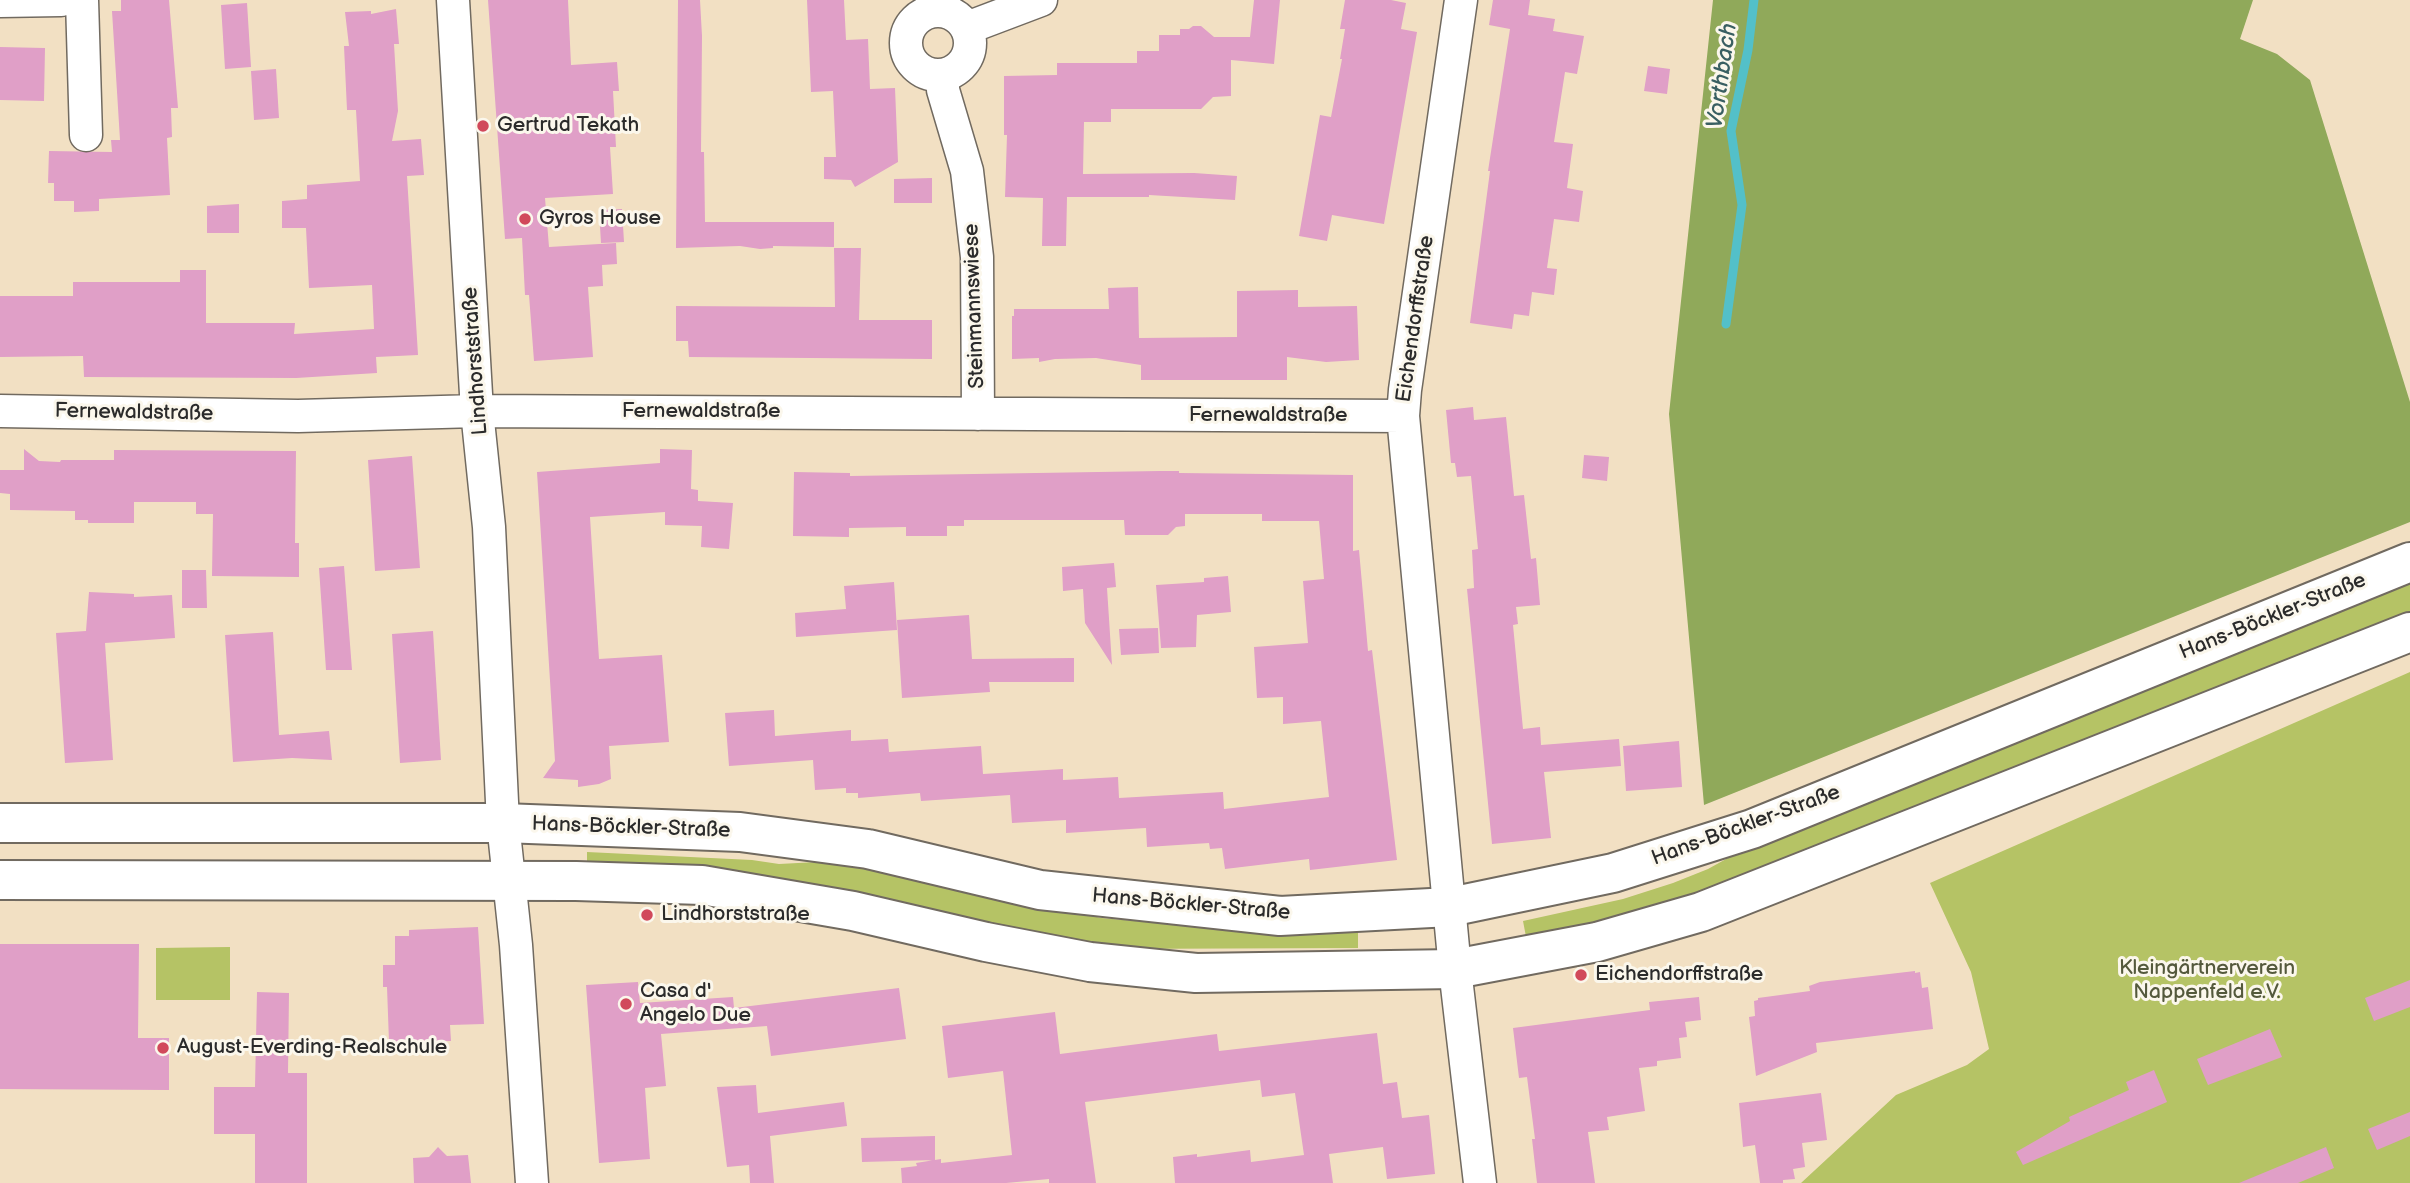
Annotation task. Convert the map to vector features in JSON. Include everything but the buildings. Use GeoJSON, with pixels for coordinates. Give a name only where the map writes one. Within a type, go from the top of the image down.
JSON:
{"type":"FeatureCollection","features":[{"type":"Feature","properties":{"kind":"main road","name":"Hans-Böckler-Straße"},"geometry":{"type":"LineString","coordinates":[[0,823],[503,823],[740,832],[868,849],[1040,890],[1280,916],[1450,907],[1613,873],[1752,829],[2410,562]]}},
{"type":"Feature","properties":{"kind":"main road"},"geometry":{"type":"LineString","coordinates":[[0,880],[510,881],[702,885],[853,911],[1090,962],[1196,973],[1455,969],[1597,942],[1701,912],[2410,632]]}},
{"type":"Feature","properties":{"kind":"street"},"geometry":{"type":"LineString","coordinates":[[0,1],[61,0]]}},
{"type":"Feature","properties":{"kind":"street"},"geometry":{"type":"LineString","coordinates":[[82,0],[86,135]]}},
{"type":"Feature","properties":{"kind":"street","name":"Lindhorststraße"},"geometry":{"type":"LineString","coordinates":[[453,0],[466,185],[477,411],[489,527],[503,823],[510,881],[531,1183]]}},
{"type":"Feature","properties":{"kind":"street"},"geometry":{"type":"LineString","coordinates":[[967,29],[1041,0]]}},
{"type":"Feature","properties":{"kind":"street","name":"Eichendorffstraße"},"geometry":{"type":"LineString","coordinates":[[1461,0],[1403,416],[1455,969],[1480,1183]]}},
{"type":"Feature","properties":{"kind":"street"},"geometry":{"type":"LineString","coordinates":[[911,10],[950,13],[960,19],[967,29],[971,40],[969,52],[964,63],[954,71],[943,75],[929,75],[917,68],[909,58],[905,44],[911,10]]}},
{"type":"Feature","properties":{"kind":"street","name":"Steinmannswiese"},"geometry":{"type":"LineString","coordinates":[[943,75],[943,90],[967,171],[977,257],[978,414]]}},
{"type":"Feature","properties":{"kind":"street","name":"Fernewaldstraße"},"geometry":{"type":"LineString","coordinates":[[0,411],[298,416],[477,411],[1403,416]]}},
{"type":"Feature","properties":{"kind":"green space"},"geometry":{"type":"Polygon","coordinates":[[[1713,0],[2253,0],[2240,39],[2277,54],[2310,80],[2410,402],[2410,522],[1704,805],[1669,414],[1713,0]]]}},
{"type":"Feature","properties":{"kind":"green space"},"geometry":{"type":"Polygon","coordinates":[[[2410,577],[2410,617],[1713,894],[1527,942],[1523,921],[1623,899],[1673,883],[1708,869],[1755,843],[2410,577]]]}},
{"type":"Feature","properties":{"kind":"green space","name":"Kleingärtnerverein Nappenfeld e.V."},"geometry":{"type":"Polygon","coordinates":[[[2410,672],[2410,1183],[1801,1183],[1896,1095],[1967,1065],[1989,1049],[1971,972],[1930,883],[2410,672]]]}},
{"type":"Feature","properties":{"kind":"green space"},"geometry":{"type":"Polygon","coordinates":[[[587,852],[752,860],[779,864],[849,864],[1101,918],[1192,926],[1358,929],[1358,948],[1100,949],[587,871],[587,852]]]}},
{"type":"Feature","properties":{"kind":"green space"},"geometry":{"type":"Polygon","coordinates":[[[230,947],[230,1000],[156,1000],[156,948],[230,947]]]}},
{"type":"Feature","properties":{"kind":"waterway","name":"Vorthbach"},"geometry":{"type":"LineString","coordinates":[[1726,324],[1742,205],[1731,131],[1748,50],[1754,0]]}},
{"type":"Feature","properties":{"kind":"place","name":"Gertrud Tekath"},"geometry":{"type":"Point","coordinates":[483,126]}},
{"type":"Feature","properties":{"kind":"place","name":"Gyros House"},"geometry":{"type":"Point","coordinates":[525,219]}},
{"type":"Feature","properties":{"kind":"place","name":"Lindhorststraße"},"geometry":{"type":"Point","coordinates":[647,915]}},
{"type":"Feature","properties":{"kind":"place","name":"Eichendorffstraße"},"geometry":{"type":"Point","coordinates":[1581,975]}},
{"type":"Feature","properties":{"kind":"place","name":"Casa d' Angelo Due"},"geometry":{"type":"Point","coordinates":[626,1004]}},
{"type":"Feature","properties":{"kind":"place","name":"August-Everding-Realschule"},"geometry":{"type":"Point","coordinates":[163,1048]}}]}
